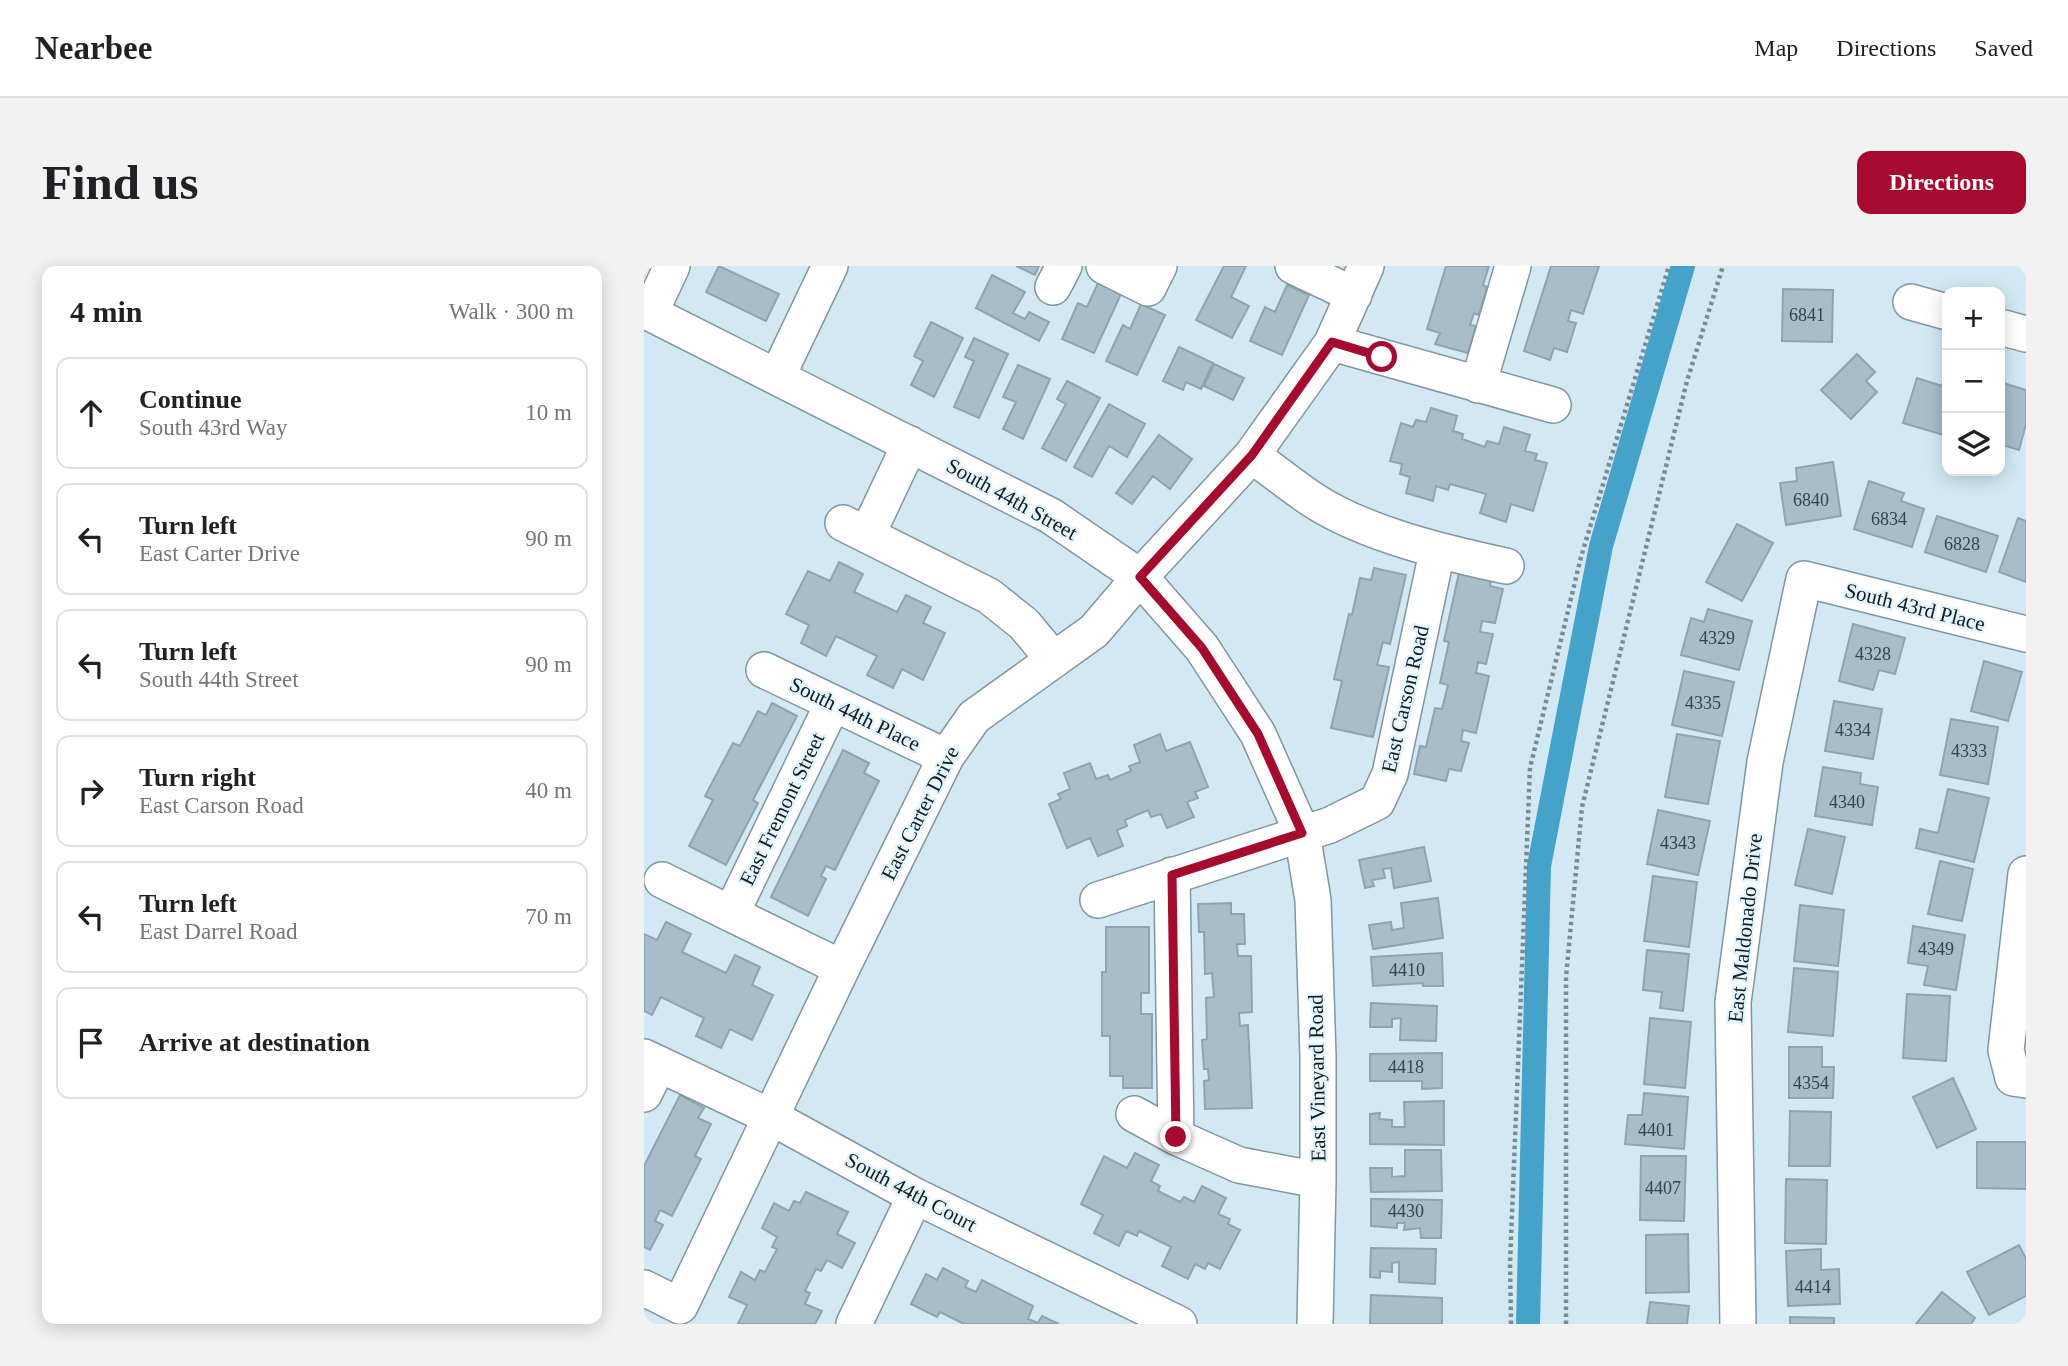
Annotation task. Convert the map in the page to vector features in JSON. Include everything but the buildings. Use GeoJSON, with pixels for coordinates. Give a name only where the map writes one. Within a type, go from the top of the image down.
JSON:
{"type":"FeatureCollection","features":[{"type":"Feature","properties":{"kind":"street"},"geometry":{"type":"LineString","coordinates":[[647,311],[672,266]]}},
{"type":"Feature","properties":{"kind":"street"},"geometry":{"type":"LineString","coordinates":[[777,377],[830,266]]}},
{"type":"Feature","properties":{"kind":"street"},"geometry":{"type":"LineString","coordinates":[[1104,266],[1148,288],[1159,266]]}},
{"type":"Feature","properties":{"kind":"street"},"geometry":{"type":"LineString","coordinates":[[1293,266],[1360,280]]}},
{"type":"Feature","properties":{"kind":"street"},"geometry":{"type":"LineString","coordinates":[[1478,385],[1513,266]]}},
{"type":"Feature","properties":{"kind":"street","name":"East Carter Drive"},"geometry":{"type":"LineString","coordinates":[[644,1288],[680,1306],[946,757],[974,717],[1094,631],[1252,455],[1332,342],[1360,280]]}},
{"type":"Feature","properties":{"kind":"street"},"geometry":{"type":"LineString","coordinates":[[1911,302],[1942,311]]}},
{"type":"Feature","properties":{"kind":"street","name":"South 44th Street"},"geometry":{"type":"LineString","coordinates":[[647,311],[1051,516],[1140,577],[1202,648],[1258,734],[1302,833]]}},
{"type":"Feature","properties":{"kind":"street"},"geometry":{"type":"LineString","coordinates":[[2005,328],[2026,334]]}},
{"type":"Feature","properties":{"kind":"street"},"geometry":{"type":"LineString","coordinates":[[1332,342],[1553,405]]}},
{"type":"Feature","properties":{"kind":"street"},"geometry":{"type":"LineString","coordinates":[[910,444],[855,529],[989,596],[1024,624],[1054,660]]}},
{"type":"Feature","properties":{"kind":"street"},"geometry":{"type":"LineString","coordinates":[[1252,455],[1314,501],[1357,522],[1437,552],[1506,566]]}},
{"type":"Feature","properties":{"kind":"street","name":"East Carson Road"},"geometry":{"type":"LineString","coordinates":[[1098,900],[1330,825],[1377,802],[1390,774],[1437,552]]}},
{"type":"Feature","properties":{"kind":"street","name":"South 43rd Place"},"geometry":{"type":"LineString","coordinates":[[1804,579],[2026,634]]}},
{"type":"Feature","properties":{"kind":"street","name":"East Maldonado Drive"},"geometry":{"type":"LineString","coordinates":[[1738,1324],[1733,1002],[1765,762],[1804,579]]}},
{"type":"Feature","properties":{"kind":"street","name":"South 44th Place"},"geometry":{"type":"LineString","coordinates":[[764,670],[946,757]]}},
{"type":"Feature","properties":{"kind":"street","name":"East Fremont Street"},"geometry":{"type":"LineString","coordinates":[[732,914],[833,703]]}},
{"type":"Feature","properties":{"kind":"street","name":"East Vineyard Road"},"geometry":{"type":"LineString","coordinates":[[1302,833],[1313,900],[1318,1180],[1315,1324]]}},
{"type":"Feature","properties":{"kind":"street"},"geometry":{"type":"LineString","coordinates":[[2019,1079],[2007,1050],[2026,874]]}},
{"type":"Feature","properties":{"kind":"street"},"geometry":{"type":"LineString","coordinates":[[1172,875],[1176,1137]]}},
{"type":"Feature","properties":{"kind":"street"},"geometry":{"type":"LineString","coordinates":[[662,880],[842,968]]}},
{"type":"Feature","properties":{"kind":"street","name":"South 44th Court"},"geometry":{"type":"LineString","coordinates":[[649,1071],[771,1117],[1121,1312],[1179,1324]]}},
{"type":"Feature","properties":{"kind":"street"},"geometry":{"type":"LineString","coordinates":[[1134,1114],[1176,1137],[1239,1165],[1318,1180]]}},
{"type":"Feature","properties":{"kind":"street"},"geometry":{"type":"LineString","coordinates":[[866,1320],[915,1196]]}},
{"type":"Feature","properties":{"kind":"path"},"geometry":{"type":"LineString","coordinates":[[1511,1324],[1510,1263],[1530,768],[1581,557],[1669,266]]}},
{"type":"Feature","properties":{"kind":"path"},"geometry":{"type":"LineString","coordinates":[[1566,1324],[1566,977],[1582,807],[1687,381],[1723,266]]}},
{"type":"Feature","properties":{"kind":"waterway"},"geometry":{"type":"LineString","coordinates":[[1528,1324],[1539,866],[1601,546],[1683,266]]}},
{"type":"Feature","properties":{"kind":"route"},"geometry":{"type":"LineString","coordinates":[[1176,1137],[1172,875],[1302,833],[1258,734],[1202,648],[1140,577],[1252,455],[1332,342],[1382,357]]}}]}
